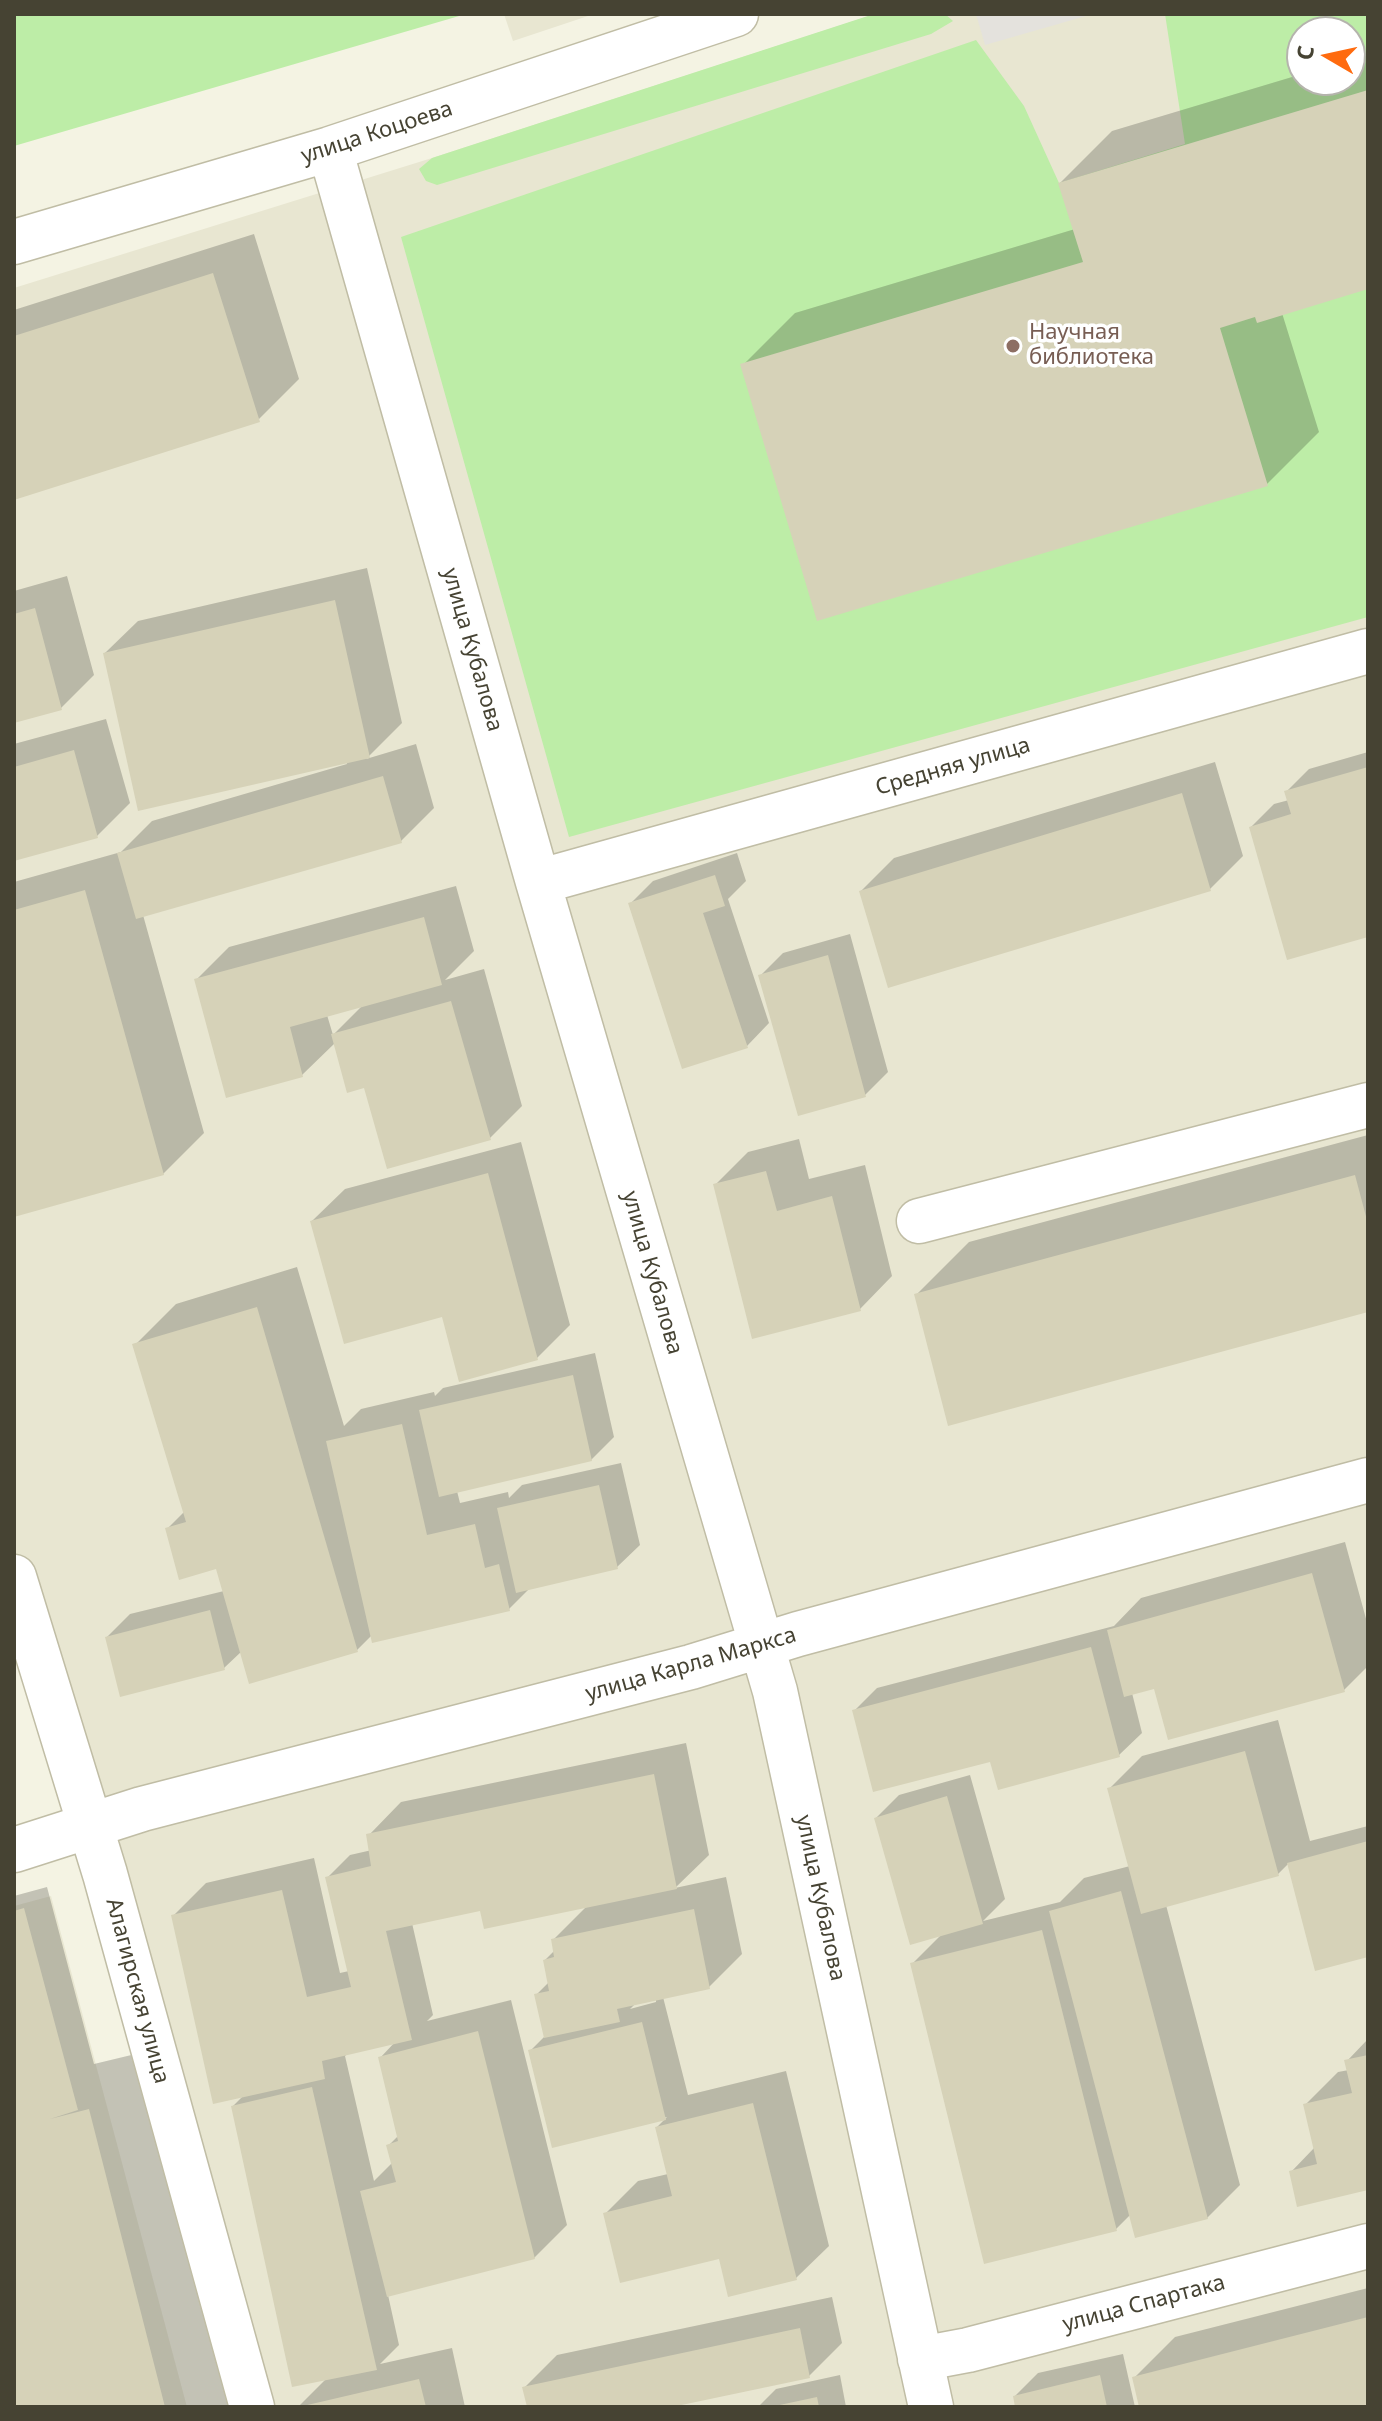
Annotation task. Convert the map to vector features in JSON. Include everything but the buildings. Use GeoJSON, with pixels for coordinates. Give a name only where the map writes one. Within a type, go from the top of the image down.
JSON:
{"type":"FeatureCollection","features":[{"type":"Feature","properties":{"kind":"street","name":"улица Коцоева"},"geometry":{"type":"LineString","coordinates":[[14,242],[330,149],[736,14]]}},
{"type":"Feature","properties":{"kind":"street","name":"улица Кубалова"},"geometry":{"type":"LineString","coordinates":[[330,149],[538,882],[775,1691],[931,2407]]}},
{"type":"Feature","properties":{"kind":"street","name":"Средняя улица"},"geometry":{"type":"LineString","coordinates":[[538,882],[1368,651]]}},
{"type":"Feature","properties":{"kind":"street"},"geometry":{"type":"LineString","coordinates":[[919,1221],[1368,1105]]}},
{"type":"Feature","properties":{"kind":"street","name":"улица Карла Маркса"},"geometry":{"type":"LineString","coordinates":[[14,1850],[142,1809],[691,1667],[1368,1480]]}},
{"type":"Feature","properties":{"kind":"street","name":"Алагирская улица"},"geometry":{"type":"LineString","coordinates":[[14,1577],[90,1826],[252,2407]]}},
{"type":"Feature","properties":{"kind":"street","name":"улица Спартака"},"geometry":{"type":"LineString","coordinates":[[920,2359],[968,2350],[1368,2246]]}},
{"type":"Feature","properties":{"kind":"shaded area"},"geometry":{"type":"Polygon","coordinates":[[[504,14],[594,14],[513,41],[504,14]]]}},
{"type":"Feature","properties":{"kind":"shaded area"},"geometry":{"type":"Polygon","coordinates":[[[875,14],[1368,14],[1368,2407],[256,2407],[14,1572],[14,288],[432,158],[875,14]]]}},
{"type":"Feature","properties":{"kind":"shaded area"},"geometry":{"type":"Polygon","coordinates":[[[976,14],[1093,14],[985,45],[976,14]]]}},
{"type":"Feature","properties":{"kind":"shaded area"},"geometry":{"type":"Polygon","coordinates":[[[51,1896],[187,2407],[14,2407],[14,1906],[51,1896]]]}},
{"type":"Feature","properties":{"kind":"green space"},"geometry":{"type":"Polygon","coordinates":[[[14,14],[466,14],[14,146],[14,14]]]}},
{"type":"Feature","properties":{"kind":"green space"},"geometry":{"type":"Polygon","coordinates":[[[874,14],[945,14],[953,21],[931,34],[437,185],[426,181],[419,169],[432,158],[874,14]]]}},
{"type":"Feature","properties":{"kind":"green space"},"geometry":{"type":"Polygon","coordinates":[[[1165,14],[1368,14],[1368,617],[569,837],[401,237],[976,40],[1024,106],[1059,183],[1185,144],[1165,14]]]}},
{"type":"Feature","properties":{"kind":"place","name":"Научная библиотека"},"geometry":{"type":"Point","coordinates":[1013,346]}}]}
